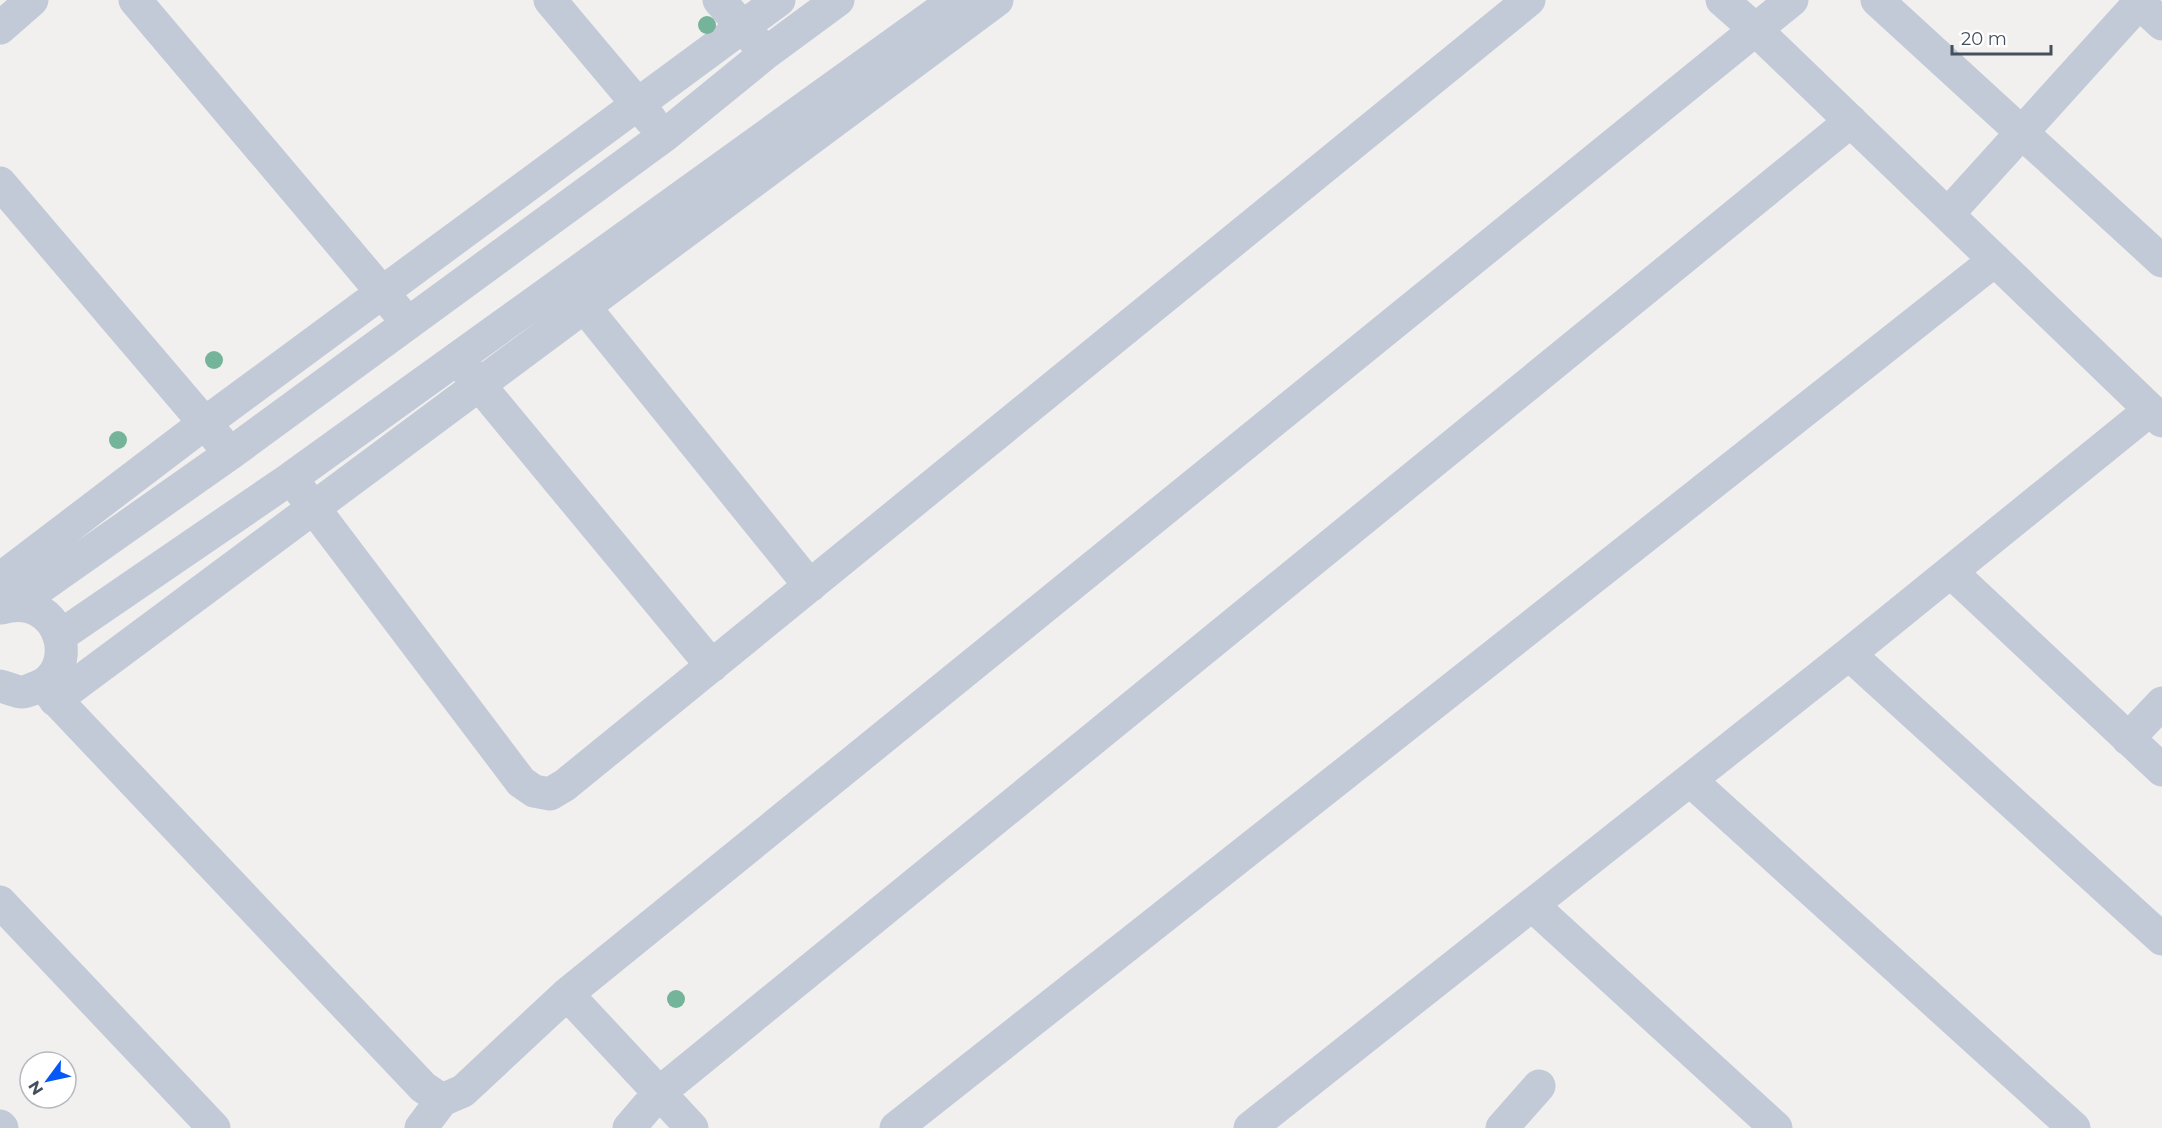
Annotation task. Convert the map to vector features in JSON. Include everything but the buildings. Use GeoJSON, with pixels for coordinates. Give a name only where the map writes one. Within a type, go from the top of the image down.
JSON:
{"type":"FeatureCollection","features":[{"type":"Feature","properties":{"kind":"street"},"geometry":{"type":"LineString","coordinates":[[0,27],[32,0]]}},
{"type":"Feature","properties":{"kind":"street"},"geometry":{"type":"LineString","coordinates":[[135,0],[408,323]]}},
{"type":"Feature","properties":{"kind":"street"},"geometry":{"type":"LineString","coordinates":[[550,0],[664,135]]}},
{"type":"Feature","properties":{"kind":"street"},"geometry":{"type":"LineString","coordinates":[[719,0],[766,53]]}},
{"type":"Feature","properties":{"kind":"street"},"geometry":{"type":"LineString","coordinates":[[5,598],[205,423],[779,0]]}},
{"type":"Feature","properties":{"kind":"street"},"geometry":{"type":"LineString","coordinates":[[5,598],[231,453],[664,135],[766,53],[838,0]]}},
{"type":"Feature","properties":{"kind":"street"},"geometry":{"type":"LineString","coordinates":[[60,636],[291,478],[955,0]]}},
{"type":"Feature","properties":{"kind":"street"},"geometry":{"type":"LineString","coordinates":[[0,686],[22,692],[48,693],[314,509],[997,0]]}},
{"type":"Feature","properties":{"kind":"street"},"geometry":{"type":"LineString","coordinates":[[291,478],[521,783],[534,791],[550,794],[712,666],[1528,0]]}},
{"type":"Feature","properties":{"kind":"street"},"geometry":{"type":"LineString","coordinates":[[1250,1128],[1951,572],[2156,415],[1756,30],[1722,0]]}},
{"type":"Feature","properties":{"kind":"street"},"geometry":{"type":"LineString","coordinates":[[421,1128],[442,1100],[463,1091],[567,994],[1792,0]]}},
{"type":"Feature","properties":{"kind":"street"},"geometry":{"type":"LineString","coordinates":[[1877,0],[2023,132],[2158,249]]}},
{"type":"Feature","properties":{"kind":"street"},"geometry":{"type":"LineString","coordinates":[[1948,214],[2023,132],[2146,9]]}},
{"type":"Feature","properties":{"kind":"street"},"geometry":{"type":"LineString","coordinates":[[628,1128],[659,1093],[1851,121]]}},
{"type":"Feature","properties":{"kind":"street"},"geometry":{"type":"LineString","coordinates":[[0,183],[231,453]]}},
{"type":"Feature","properties":{"kind":"street"},"geometry":{"type":"LineString","coordinates":[[896,1128],[1995,260]]}},
{"type":"Feature","properties":{"kind":"street"},"geometry":{"type":"LineString","coordinates":[[563,282],[810,586]]}},
{"type":"Feature","properties":{"kind":"street"},"geometry":{"type":"LineString","coordinates":[[457,358],[712,666]]}},
{"type":"Feature","properties":{"kind":"street"},"geometry":{"type":"LineString","coordinates":[[1951,572],[2162,770]]}},
{"type":"Feature","properties":{"kind":"street"},"geometry":{"type":"LineString","coordinates":[[5,598],[42,613],[53,623],[60,636],[59,664],[52,676],[48,693]]}},
{"type":"Feature","properties":{"kind":"street"},"geometry":{"type":"LineString","coordinates":[[1849,654],[2162,939]]}},
{"type":"Feature","properties":{"kind":"street"},"geometry":{"type":"LineString","coordinates":[[48,693],[423,1087],[442,1100]]}},
{"type":"Feature","properties":{"kind":"street"},"geometry":{"type":"LineString","coordinates":[[2128,739],[2162,703]]}},
{"type":"Feature","properties":{"kind":"street"},"geometry":{"type":"LineString","coordinates":[[1690,780],[2074,1128]]}},
{"type":"Feature","properties":{"kind":"street"},"geometry":{"type":"LineString","coordinates":[[0,902],[214,1128]]}},
{"type":"Feature","properties":{"kind":"street"},"geometry":{"type":"LineString","coordinates":[[1532,905],[1776,1128]]}},
{"type":"Feature","properties":{"kind":"street"},"geometry":{"type":"LineString","coordinates":[[567,994],[692,1128]]}},
{"type":"Feature","properties":{"kind":"street"},"geometry":{"type":"LineString","coordinates":[[1502,1128],[1539,1086]]}}]}
